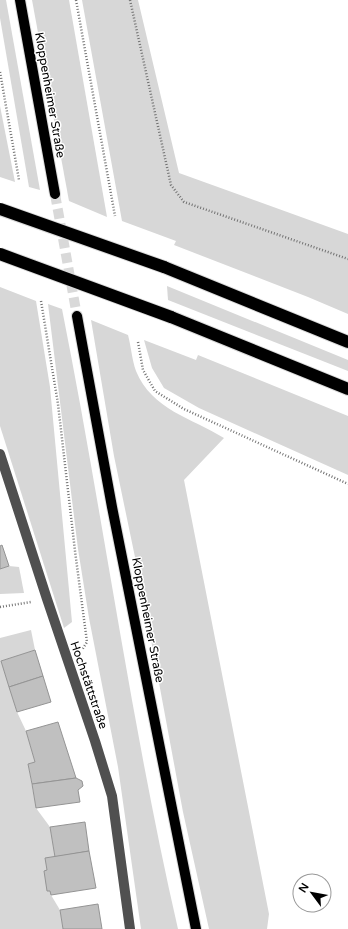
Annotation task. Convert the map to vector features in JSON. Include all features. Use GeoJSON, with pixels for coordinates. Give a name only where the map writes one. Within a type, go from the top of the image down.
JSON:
{"type":"FeatureCollection","features":[{"type":"Feature","properties":{"kind":"highway"},"geometry":{"type":"LineString","coordinates":[[0,208],[164,267],[348,342]]}},
{"type":"Feature","properties":{"kind":"highway"},"geometry":{"type":"LineString","coordinates":[[0,254],[171,317],[348,389]]}},
{"type":"Feature","properties":{"kind":"main road","name":"Kloppenheimer Straße"},"geometry":{"type":"LineString","coordinates":[[20,0],[55,194]]}},
{"type":"Feature","properties":{"kind":"main road","name":"Kloppenheimer Straße"},"geometry":{"type":"LineString","coordinates":[[77,316],[112,507],[196,929]]}},
{"type":"Feature","properties":{"kind":"street","name":"Hochstättstraße"},"geometry":{"type":"LineString","coordinates":[[0,454],[112,796],[130,929]]}},
{"type":"Feature","properties":{"kind":"path"},"geometry":{"type":"LineString","coordinates":[[76,0],[115,216]]}},
{"type":"Feature","properties":{"kind":"path"},"geometry":{"type":"LineString","coordinates":[[130,0],[171,186],[184,202],[348,259]]}},
{"type":"Feature","properties":{"kind":"path"},"geometry":{"type":"LineString","coordinates":[[0,72],[19,180]]}},
{"type":"Feature","properties":{"kind":"path"},"geometry":{"type":"LineString","coordinates":[[41,301],[58,404],[87,642],[70,669]]}},
{"type":"Feature","properties":{"kind":"path"},"geometry":{"type":"LineString","coordinates":[[138,342],[143,370],[155,391],[184,409],[348,484]]}},
{"type":"Feature","properties":{"kind":"path"},"geometry":{"type":"LineString","coordinates":[[0,607],[47,599]]}},
{"type":"Feature","properties":{"kind":"shaded area"},"geometry":{"type":"Polygon","coordinates":[[[0,0],[6,0],[40,190],[29,187],[0,18],[0,0]]]}},
{"type":"Feature","properties":{"kind":"shaded area"},"geometry":{"type":"Polygon","coordinates":[[[32,0],[69,0],[107,217],[69,201],[32,0]]]}},
{"type":"Feature","properties":{"kind":"shaded area"},"geometry":{"type":"Polygon","coordinates":[[[82,0],[138,0],[179,173],[348,234],[348,314],[174,245],[176,241],[122,221],[82,0]]]}},
{"type":"Feature","properties":{"kind":"shaded area"},"geometry":{"type":"Polygon","coordinates":[[[0,106],[15,182],[0,177],[0,106]]]}},
{"type":"Feature","properties":{"kind":"shaded area"},"geometry":{"type":"Polygon","coordinates":[[[167,286],[348,360],[348,371],[168,300],[167,286]]]}},
{"type":"Feature","properties":{"kind":"shaded area"},"geometry":{"type":"Polygon","coordinates":[[[0,287],[36,301],[50,387],[72,622],[64,628],[0,426],[0,287]]]}},
{"type":"Feature","properties":{"kind":"shaded area"},"geometry":{"type":"Polygon","coordinates":[[[48,304],[62,309],[91,464],[131,697],[161,852],[178,929],[141,929],[118,767],[89,618],[78,549],[48,304]]]}},
{"type":"Feature","properties":{"kind":"shaded area"},"geometry":{"type":"Polygon","coordinates":[[[91,320],[128,335],[136,371],[143,384],[162,404],[174,412],[224,438],[184,480],[269,914],[267,929],[209,929],[183,812],[141,586],[114,456],[91,320]]]}},
{"type":"Feature","properties":{"kind":"shaded area"},"geometry":{"type":"Polygon","coordinates":[[[144,340],[196,360],[198,355],[348,416],[348,475],[199,408],[164,388],[152,368],[144,340]]]}},
{"type":"Feature","properties":{"kind":"shaded area"},"geometry":{"type":"Polygon","coordinates":[[[9,566],[19,567],[24,593],[0,594],[0,569],[9,566]]]}},
{"type":"Feature","properties":{"kind":"shaded area"},"geometry":{"type":"Polygon","coordinates":[[[31,630],[35,650],[1,661],[17,712],[26,731],[35,762],[28,764],[36,808],[50,827],[55,857],[47,870],[47,891],[50,891],[60,910],[63,929],[0,929],[0,638],[31,630]]]}},
{"type":"Feature","properties":{"kind":"building"},"geometry":{"type":"Polygon","coordinates":[[[2,545],[9,566],[0,569],[0,546],[2,545]]]}},
{"type":"Feature","properties":{"kind":"building"},"geometry":{"type":"Polygon","coordinates":[[[35,650],[43,676],[9,687],[1,661],[35,650]]]}},
{"type":"Feature","properties":{"kind":"building"},"geometry":{"type":"Polygon","coordinates":[[[43,676],[51,702],[17,712],[9,687],[43,676]]]}},
{"type":"Feature","properties":{"kind":"building"},"geometry":{"type":"Polygon","coordinates":[[[58,722],[76,778],[32,784],[28,764],[35,762],[26,731],[58,722]]]}},
{"type":"Feature","properties":{"kind":"building"},"geometry":{"type":"Polygon","coordinates":[[[76,778],[82,781],[83,786],[78,790],[80,802],[36,808],[32,784],[76,778]]]}},
{"type":"Feature","properties":{"kind":"building"},"geometry":{"type":"Polygon","coordinates":[[[85,822],[89,851],[55,857],[50,827],[85,822]]]}},
{"type":"Feature","properties":{"kind":"building"},"geometry":{"type":"Polygon","coordinates":[[[89,851],[96,888],[51,895],[50,891],[47,891],[44,871],[47,870],[45,858],[89,851]]]}},
{"type":"Feature","properties":{"kind":"building"},"geometry":{"type":"Polygon","coordinates":[[[98,904],[102,929],[63,929],[60,910],[98,904]]]}},
{"type":"Feature","properties":{"kind":"tunnel"},"geometry":{"type":"LineString","coordinates":[[55,194],[77,316]]}}]}
